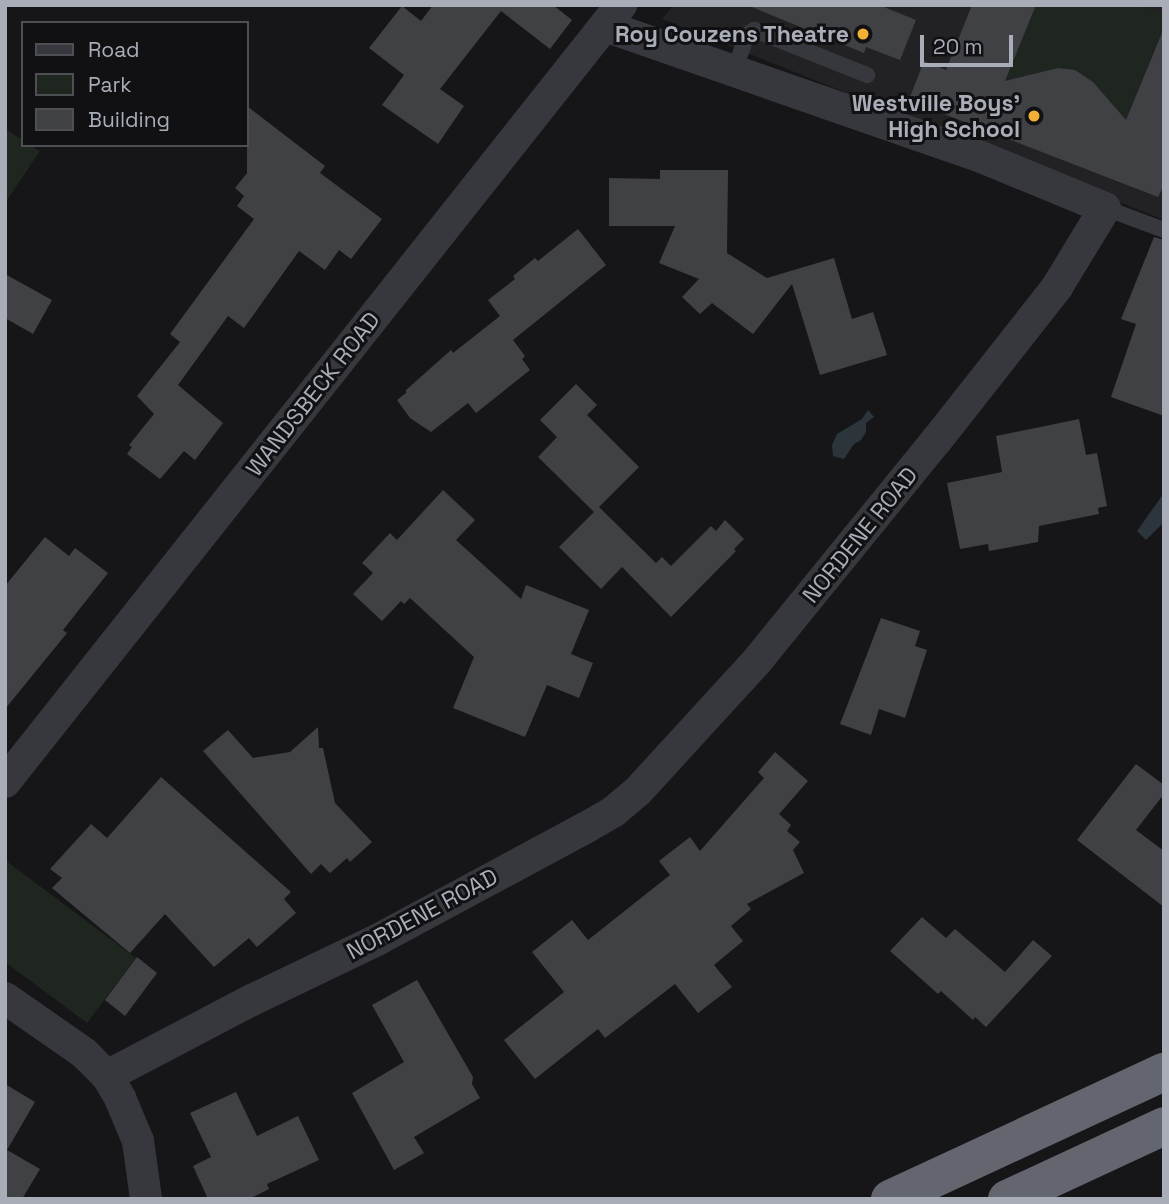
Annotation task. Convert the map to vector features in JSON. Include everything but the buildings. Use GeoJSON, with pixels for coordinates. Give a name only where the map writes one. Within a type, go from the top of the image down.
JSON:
{"type":"FeatureCollection","features":[{"type":"Feature","properties":{"kind":"highway"},"geometry":{"type":"LineString","coordinates":[[890,1199],[1164,1072]]}},
{"type":"Feature","properties":{"kind":"highway"},"geometry":{"type":"LineString","coordinates":[[1007,1199],[1164,1126]]}},
{"type":"Feature","properties":{"kind":"street"},"geometry":{"type":"LineString","coordinates":[[613,15],[734,71],[981,157],[1105,208]]}},
{"type":"Feature","properties":{"kind":"street","name":"WANDSBECK ROAD"},"geometry":{"type":"LineString","coordinates":[[5,782],[613,15]]}},
{"type":"Feature","properties":{"kind":"street","name":"NORDENE ROAD"},"geometry":{"type":"LineString","coordinates":[[107,1076],[252,1000],[377,940],[587,827],[637,792],[757,661],[936,441],[1057,287],[1105,208]]}},
{"type":"Feature","properties":{"kind":"street"},"geometry":{"type":"LineString","coordinates":[[5,998],[84,1053],[107,1076],[120,1098],[138,1141],[146,1199]]}},
{"type":"Feature","properties":{"kind":"lane"},"geometry":{"type":"LineString","coordinates":[[734,71],[747,35],[754,30],[867,75]]}},
{"type":"Feature","properties":{"kind":"lane"},"geometry":{"type":"LineString","coordinates":[[1105,208],[1164,230]]}},
{"type":"Feature","properties":{"kind":"shaded area","name":"Westville Boys' High School"},"geometry":{"type":"Polygon","coordinates":[[[674,5],[1164,5],[1164,220],[662,19],[674,5]]]}},
{"type":"Feature","properties":{"kind":"shaded area"},"geometry":{"type":"Polygon","coordinates":[[[868,410],[874,417],[866,423],[866,432],[861,440],[854,444],[844,459],[833,456],[832,445],[837,434],[862,419],[868,410]]]}},
{"type":"Feature","properties":{"kind":"shaded area"},"geometry":{"type":"Polygon","coordinates":[[[1164,493],[1164,522],[1146,540],[1137,531],[1164,493]]]}},
{"type":"Feature","properties":{"kind":"green space"},"geometry":{"type":"Polygon","coordinates":[[[1036,5],[1138,5],[1164,15],[1164,24],[1123,126],[1107,106],[1102,91],[1085,75],[1075,70],[1026,82],[1008,75],[1036,5]]]}},
{"type":"Feature","properties":{"kind":"green space"},"geometry":{"type":"Polygon","coordinates":[[[5,129],[21,139],[21,147],[33,147],[40,151],[5,203],[5,129]]]}},
{"type":"Feature","properties":{"kind":"green space"},"geometry":{"type":"Polygon","coordinates":[[[5,860],[136,958],[87,1023],[5,962],[5,860]]]}},
{"type":"Feature","properties":{"kind":"place","name":"Roy Couzens Theatre"},"geometry":{"type":"Point","coordinates":[863,34]}},
{"type":"Feature","properties":{"kind":"place","name":"Westville Boys' High School"},"geometry":{"type":"Point","coordinates":[1034,116]}}]}
